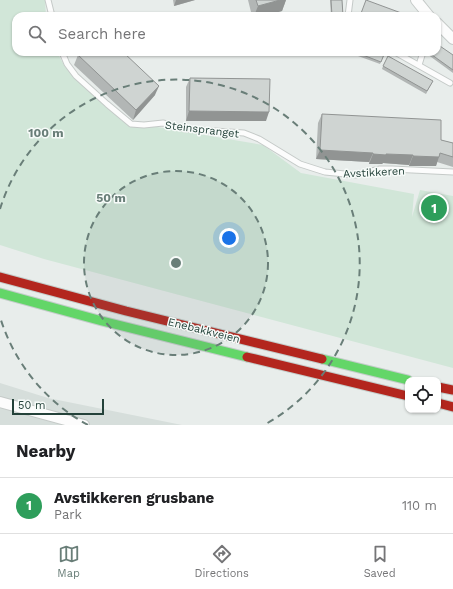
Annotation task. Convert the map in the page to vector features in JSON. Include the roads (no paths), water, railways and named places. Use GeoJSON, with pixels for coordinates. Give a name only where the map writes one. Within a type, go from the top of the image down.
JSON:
{"type":"FeatureCollection","features":[{"type":"Feature","properties":{"kind":"highway","name":"Enebakkveien"},"geometry":{"type":"LineString","coordinates":[[0,277],[141,314],[405,379]]}},
{"type":"Feature","properties":{"kind":"highway","name":"Enebakkveien"},"geometry":{"type":"LineString","coordinates":[[0,293],[66,312],[405,395]]}},
{"type":"Feature","properties":{"kind":"highway"},"geometry":{"type":"LineString","coordinates":[[441,388],[453,390]]}},
{"type":"Feature","properties":{"kind":"highway"},"geometry":{"type":"LineString","coordinates":[[441,404],[453,407]]}},
{"type":"Feature","properties":{"kind":"street"},"geometry":{"type":"LineString","coordinates":[[416,0],[426,12]]}},
{"type":"Feature","properties":{"kind":"street"},"geometry":{"type":"LineString","coordinates":[[441,27],[453,39]]}},
{"type":"Feature","properties":{"kind":"street"},"geometry":{"type":"LineString","coordinates":[[0,402],[84,425]]}},
{"type":"Feature","properties":{"kind":"lane"},"geometry":{"type":"LineString","coordinates":[[48,0],[51,12]]}},
{"type":"Feature","properties":{"kind":"lane"},"geometry":{"type":"LineString","coordinates":[[348,12],[350,0]]}},
{"type":"Feature","properties":{"kind":"lane","name":"Steinspranget"},"geometry":{"type":"LineString","coordinates":[[64,56],[67,64],[76,76],[115,112],[131,124],[144,125],[164,123],[185,129],[244,133],[259,139],[276,149]]}},
{"type":"Feature","properties":{"kind":"lane"},"geometry":{"type":"LineString","coordinates":[[402,56],[450,83]]}},
{"type":"Feature","properties":{"kind":"lane"},"geometry":{"type":"LineString","coordinates":[[419,65],[422,56]]}},
{"type":"Feature","properties":{"kind":"lane","name":"Avstikkeren"},"geometry":{"type":"LineString","coordinates":[[276,149],[300,164],[325,172],[355,175],[380,169],[392,168],[453,172]]}},
{"type":"Feature","properties":{"kind":"place","name":"Avstikkeren grusbane"},"geometry":{"type":"Point","coordinates":[434,208]}}]}
